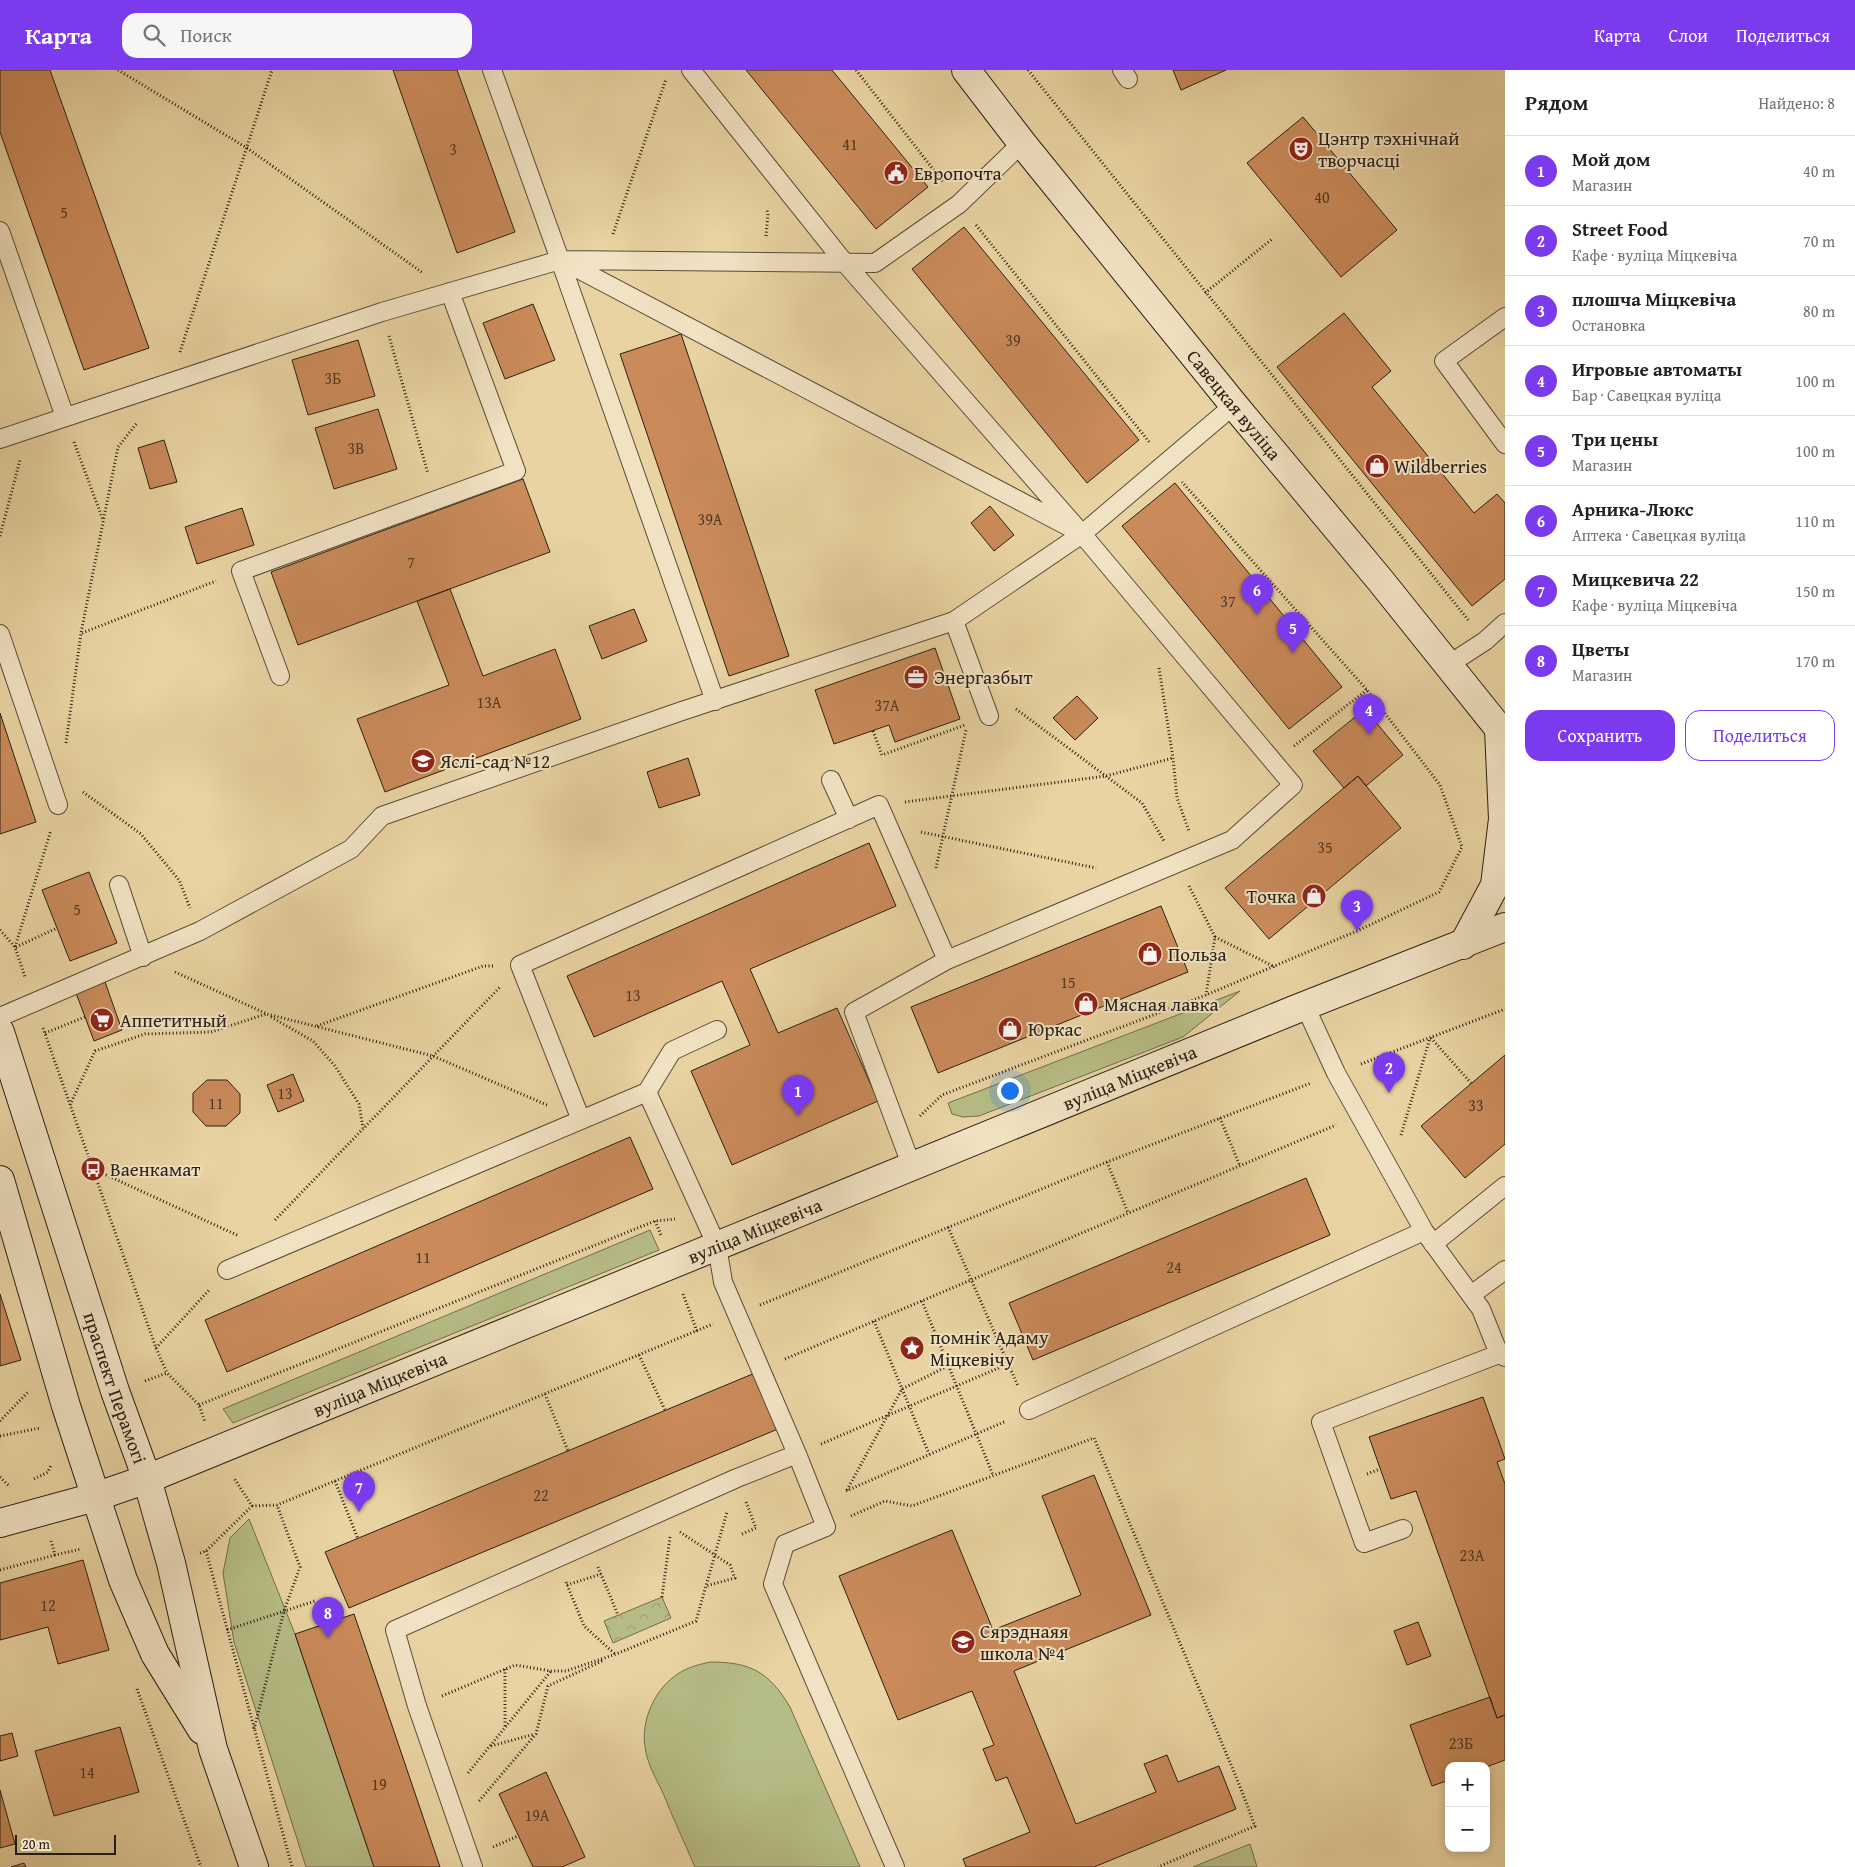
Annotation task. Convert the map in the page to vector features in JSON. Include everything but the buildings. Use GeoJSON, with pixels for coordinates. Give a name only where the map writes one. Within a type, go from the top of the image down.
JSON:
{"type":"FeatureCollection","features":[{"type":"Feature","properties":{"kind":"main road","name":"Савецкая вуліца"},"geometry":{"type":"LineString","coordinates":[[966,70],[1022,143],[1234,405],[1380,580],[1502,733]]}},
{"type":"Feature","properties":{"kind":"main road"},"geometry":{"type":"LineString","coordinates":[[1463,945],[1495,885],[1503,819],[1502,733]]}},
{"type":"Feature","properties":{"kind":"main road","name":"вуліца Міцкевіча"},"geometry":{"type":"LineString","coordinates":[[0,1523],[95,1497],[147,1479],[1304,1006],[1505,927]]}},
{"type":"Feature","properties":{"kind":"main road","name":"праспект Перамогі"},"geometry":{"type":"LineString","coordinates":[[0,1032],[115,1391],[147,1479],[171,1564],[213,1749],[254,1867]]}},
{"type":"Feature","properties":{"kind":"main road","name":"праспект Перамогі"},"geometry":{"type":"LineString","coordinates":[[0,1180],[66,1406],[122,1580],[155,1654],[213,1749]]}},
{"type":"Feature","properties":{"kind":"lane"},"geometry":{"type":"LineString","coordinates":[[492,70],[715,701]]}},
{"type":"Feature","properties":{"kind":"lane"},"geometry":{"type":"LineString","coordinates":[[692,70],[844,262],[1082,534],[1292,785],[1232,840],[947,960],[854,1012],[912,1166]]}},
{"type":"Feature","properties":{"kind":"lane"},"geometry":{"type":"LineString","coordinates":[[0,438],[382,312],[560,260],[875,263],[959,204],[1022,143]]}},
{"type":"Feature","properties":{"kind":"lane"},"geometry":{"type":"LineString","coordinates":[[0,231],[65,417]]}},
{"type":"Feature","properties":{"kind":"lane"},"geometry":{"type":"LineString","coordinates":[[560,260],[1082,534]]}},
{"type":"Feature","properties":{"kind":"lane"},"geometry":{"type":"LineString","coordinates":[[280,676],[241,571],[516,471],[450,292]]}},
{"type":"Feature","properties":{"kind":"lane"},"geometry":{"type":"LineString","coordinates":[[1505,316],[1444,361],[1505,444]]}},
{"type":"Feature","properties":{"kind":"lane"},"geometry":{"type":"LineString","coordinates":[[0,1017],[200,931],[351,849],[382,816],[678,712],[954,621],[1082,534],[1234,405]]}},
{"type":"Feature","properties":{"kind":"lane"},"geometry":{"type":"LineString","coordinates":[[954,621],[989,716]]}},
{"type":"Feature","properties":{"kind":"lane"},"geometry":{"type":"LineString","coordinates":[[1448,665],[1485,641],[1505,623]]}},
{"type":"Feature","properties":{"kind":"lane"},"geometry":{"type":"LineString","coordinates":[[0,634],[58,805]]}},
{"type":"Feature","properties":{"kind":"lane"},"geometry":{"type":"LineString","coordinates":[[831,780],[849,819]]}},
{"type":"Feature","properties":{"kind":"lane"},"geometry":{"type":"LineString","coordinates":[[581,1120],[520,966],[879,804],[947,960]]}},
{"type":"Feature","properties":{"kind":"lane"},"geometry":{"type":"LineString","coordinates":[[119,885],[142,957]]}},
{"type":"Feature","properties":{"kind":"lane"},"geometry":{"type":"LineString","coordinates":[[1304,1006],[1336,1073],[1429,1237],[1481,1309],[1502,1355],[1321,1422],[1364,1543],[1403,1529]]}},
{"type":"Feature","properties":{"kind":"lane"},"geometry":{"type":"LineString","coordinates":[[227,1270],[647,1092],[672,1051],[717,1030]]}},
{"type":"Feature","properties":{"kind":"lane"},"geometry":{"type":"LineString","coordinates":[[647,1092],[704,1216],[716,1246],[723,1282],[797,1454],[826,1527],[785,1544],[773,1584],[895,1867]]}},
{"type":"Feature","properties":{"kind":"lane"},"geometry":{"type":"LineString","coordinates":[[1029,1410],[1429,1237],[1505,1186]]}},
{"type":"Feature","properties":{"kind":"lane"},"geometry":{"type":"LineString","coordinates":[[1471,1295],[1505,1270]]}},
{"type":"Feature","properties":{"kind":"lane"},"geometry":{"type":"LineString","coordinates":[[472,1867],[417,1706],[395,1630],[665,1509],[797,1454]]}},
{"type":"Feature","properties":{"kind":"path"},"geometry":{"type":"LineString","coordinates":[[118,70],[247,148],[450,292]]}},
{"type":"Feature","properties":{"kind":"path"},"geometry":{"type":"LineString","coordinates":[[66,748],[81,633],[118,446],[170,383],[272,70]]}},
{"type":"Feature","properties":{"kind":"path"},"geometry":{"type":"LineString","coordinates":[[604,260],[670,70]]}},
{"type":"Feature","properties":{"kind":"path"},"geometry":{"type":"LineString","coordinates":[[856,70],[959,204],[1166,463],[1367,690],[1440,785],[1462,848],[1439,892],[1275,967],[942,1095],[900,1134]]}},
{"type":"Feature","properties":{"kind":"path"},"geometry":{"type":"LineString","coordinates":[[1028,70],[1485,641]]}},
{"type":"Feature","properties":{"kind":"path"},"geometry":{"type":"LineString","coordinates":[[1205,293],[1272,239]]}},
{"type":"Feature","properties":{"kind":"path"},"geometry":{"type":"LineString","coordinates":[[382,312],[436,500]]}},
{"type":"Feature","properties":{"kind":"path"},"geometry":{"type":"LineString","coordinates":[[65,417],[103,521]]}},
{"type":"Feature","properties":{"kind":"path"},"geometry":{"type":"LineString","coordinates":[[0,536],[28,429]]}},
{"type":"Feature","properties":{"kind":"path"},"geometry":{"type":"LineString","coordinates":[[81,633],[241,571]]}},
{"type":"Feature","properties":{"kind":"path"},"geometry":{"type":"LineString","coordinates":[[1158,664],[1174,758],[1177,798],[1197,855]]}},
{"type":"Feature","properties":{"kind":"path"},"geometry":{"type":"LineString","coordinates":[[1273,762],[1367,690]]}},
{"type":"Feature","properties":{"kind":"path"},"geometry":{"type":"LineString","coordinates":[[989,716],[1014,708],[1142,803],[1178,863],[1215,937],[1206,995]]}},
{"type":"Feature","properties":{"kind":"path"},"geometry":{"type":"LineString","coordinates":[[873,730],[882,755],[968,724],[926,912]]}},
{"type":"Feature","properties":{"kind":"path"},"geometry":{"type":"LineString","coordinates":[[879,804],[952,797],[1106,776],[1174,758]]}},
{"type":"Feature","properties":{"kind":"path"},"geometry":{"type":"LineString","coordinates":[[78,789],[141,834],[179,880],[200,931]]}},
{"type":"Feature","properties":{"kind":"path"},"geometry":{"type":"LineString","coordinates":[[15,947],[58,805]]}},
{"type":"Feature","properties":{"kind":"path"},"geometry":{"type":"LineString","coordinates":[[889,826],[1143,877]]}},
{"type":"Feature","properties":{"kind":"path"},"geometry":{"type":"LineString","coordinates":[[15,947],[58,928]]}},
{"type":"Feature","properties":{"kind":"path"},"geometry":{"type":"LineString","coordinates":[[0,930],[15,947],[92,1169],[166,1373]]}},
{"type":"Feature","properties":{"kind":"path"},"geometry":{"type":"LineString","coordinates":[[1215,937],[1275,967]]}},
{"type":"Feature","properties":{"kind":"path"},"geometry":{"type":"LineString","coordinates":[[142,957],[267,1014],[313,1041],[335,1066],[359,1104],[363,1129]]}},
{"type":"Feature","properties":{"kind":"path"},"geometry":{"type":"LineString","coordinates":[[316,1026],[483,966],[520,966]]}},
{"type":"Feature","properties":{"kind":"path"},"geometry":{"type":"LineString","coordinates":[[274,1221],[520,966]]}},
{"type":"Feature","properties":{"kind":"path"},"geometry":{"type":"LineString","coordinates":[[252,1506],[277,1505],[1107,1162],[1503,1010],[1505,1016]]}},
{"type":"Feature","properties":{"kind":"path"},"geometry":{"type":"LineString","coordinates":[[70,1106],[95,1051],[145,1034],[211,1032],[267,1014],[433,1056],[581,1120]]}},
{"type":"Feature","properties":{"kind":"path"},"geometry":{"type":"LineString","coordinates":[[45,1033],[85,1017]]}},
{"type":"Feature","properties":{"kind":"path"},"geometry":{"type":"LineString","coordinates":[[1431,1037],[1471,1084]]}},
{"type":"Feature","properties":{"kind":"path"},"geometry":{"type":"LineString","coordinates":[[1391,1169],[1431,1037]]}},
{"type":"Feature","properties":{"kind":"path"},"geometry":{"type":"LineString","coordinates":[[760,1370],[1360,1115]]}},
{"type":"Feature","properties":{"kind":"path"},"geometry":{"type":"LineString","coordinates":[[1220,1118],[1240,1166]]}},
{"type":"Feature","properties":{"kind":"path"},"geometry":{"type":"LineString","coordinates":[[1107,1162],[1128,1213]]}},
{"type":"Feature","properties":{"kind":"path"},"geometry":{"type":"LineString","coordinates":[[92,1169],[244,1239]]}},
{"type":"Feature","properties":{"kind":"path"},"geometry":{"type":"LineString","coordinates":[[199,1405],[656,1221],[704,1216]]}},
{"type":"Feature","properties":{"kind":"path"},"geometry":{"type":"LineString","coordinates":[[948,1227],[1029,1410],[846,1491],[902,1389],[948,1366]]}},
{"type":"Feature","properties":{"kind":"path"},"geometry":{"type":"LineString","coordinates":[[156,1348],[227,1270]]}},
{"type":"Feature","properties":{"kind":"path"},"geometry":{"type":"LineString","coordinates":[[922,1301],[993,1475]]}},
{"type":"Feature","properties":{"kind":"path"},"geometry":{"type":"LineString","coordinates":[[874,1321],[929,1454]]}},
{"type":"Feature","properties":{"kind":"path"},"geometry":{"type":"LineString","coordinates":[[639,1354],[665,1410]]}},
{"type":"Feature","properties":{"kind":"path"},"geometry":{"type":"LineString","coordinates":[[797,1454],[1008,1364]]}},
{"type":"Feature","properties":{"kind":"path"},"geometry":{"type":"LineString","coordinates":[[0,1421],[31,1390]]}},
{"type":"Feature","properties":{"kind":"path"},"geometry":{"type":"LineString","coordinates":[[545,1394],[568,1451]]}},
{"type":"Feature","properties":{"kind":"path"},"geometry":{"type":"LineString","coordinates":[[0,1436],[42,1428]]}},
{"type":"Feature","properties":{"kind":"path"},"geometry":{"type":"LineString","coordinates":[[826,1527],[885,1501],[912,1506],[1094,1438],[1255,1826],[1158,1867]]}},
{"type":"Feature","properties":{"kind":"path"},"geometry":{"type":"LineString","coordinates":[[0,1477],[11,1489]]}},
{"type":"Feature","properties":{"kind":"path"},"geometry":{"type":"LineString","coordinates":[[737,1478],[756,1528],[742,1534]]}},
{"type":"Feature","properties":{"kind":"path"},"geometry":{"type":"LineString","coordinates":[[458,1825],[536,1734],[548,1686],[616,1654],[696,1621],[737,1478]]}},
{"type":"Feature","properties":{"kind":"path"},"geometry":{"type":"LineString","coordinates":[[335,1481],[358,1539]]}},
{"type":"Feature","properties":{"kind":"path"},"geometry":{"type":"LineString","coordinates":[[254,1730],[284,1612],[300,1567],[277,1505]]}},
{"type":"Feature","properties":{"kind":"path"},"geometry":{"type":"LineString","coordinates":[[662,1597],[672,1526],[665,1509]]}},
{"type":"Feature","properties":{"kind":"path"},"geometry":{"type":"LineString","coordinates":[[672,1526],[730,1565],[735,1578],[706,1587]]}},
{"type":"Feature","properties":{"kind":"path"},"geometry":{"type":"LineString","coordinates":[[588,1544],[618,1615]]}},
{"type":"Feature","properties":{"kind":"path"},"geometry":{"type":"LineString","coordinates":[[206,1551],[292,1867]]}},
{"type":"Feature","properties":{"kind":"path"},"geometry":{"type":"LineString","coordinates":[[0,1570],[55,1555]]}},
{"type":"Feature","properties":{"kind":"path"},"geometry":{"type":"LineString","coordinates":[[555,1558],[584,1626],[616,1654]]}},
{"type":"Feature","properties":{"kind":"path"},"geometry":{"type":"LineString","coordinates":[[227,1630],[315,1601]]}},
{"type":"Feature","properties":{"kind":"path"},"geometry":{"type":"LineString","coordinates":[[417,1706],[515,1665],[551,1671],[566,1671],[616,1654]]}},
{"type":"Feature","properties":{"kind":"path"},"geometry":{"type":"LineString","coordinates":[[505,1669],[505,1727]]}},
{"type":"Feature","properties":{"kind":"path"},"geometry":{"type":"LineString","coordinates":[[449,1797],[551,1671]]}},
{"type":"Feature","properties":{"kind":"path"},"geometry":{"type":"LineString","coordinates":[[134,1680],[201,1867]]}},
{"type":"Feature","properties":{"kind":"path"},"geometry":{"type":"LineString","coordinates":[[490,1746],[536,1734]]}},
{"type":"Feature","properties":{"kind":"green space"},"geometry":{"type":"Polygon","coordinates":[[[1240,991],[1183,1037],[979,1116],[963,1117],[952,1114],[948,1103],[1240,991]]]}},
{"type":"Feature","properties":{"kind":"green space"},"geometry":{"type":"Polygon","coordinates":[[[650,1230],[659,1250],[233,1423],[223,1409],[650,1230]]]}},
{"type":"Feature","properties":{"kind":"green space"},"geometry":{"type":"Polygon","coordinates":[[[249,1519],[295,1634],[374,1867],[306,1867],[234,1642],[223,1573],[230,1538],[249,1519]]]}},
{"type":"Feature","properties":{"kind":"green space"},"geometry":{"type":"Polygon","coordinates":[[[662,1597],[671,1618],[613,1643],[604,1621],[662,1597]]]}},
{"type":"Feature","properties":{"kind":"green space"},"geometry":{"type":"Polygon","coordinates":[[[710,1662],[737,1664],[758,1671],[782,1695],[790,1707],[860,1867],[695,1867],[650,1765],[644,1737],[647,1717],[651,1707],[655,1698],[668,1682],[683,1671],[710,1662]]]}},
{"type":"Feature","properties":{"kind":"green space"},"geometry":{"type":"Polygon","coordinates":[[[1250,1844],[1257,1867],[1193,1867],[1250,1844]]]}},
{"type":"Feature","properties":{"kind":"place","name":"Цэнтр тэхнічнай творчасці"},"geometry":{"type":"Point","coordinates":[1301,149]}},
{"type":"Feature","properties":{"kind":"place","name":"Европочта"},"geometry":{"type":"Point","coordinates":[896,173]}},
{"type":"Feature","properties":{"kind":"place","name":"Wildberries"},"geometry":{"type":"Point","coordinates":[1377,466]}},
{"type":"Feature","properties":{"kind":"place","name":"Арника-Люкс"},"geometry":{"type":"Point","coordinates":[1257,615]}},
{"type":"Feature","properties":{"kind":"place","name":"Три цены"},"geometry":{"type":"Point","coordinates":[1293,653]}},
{"type":"Feature","properties":{"kind":"place","name":"Энергазбыт"},"geometry":{"type":"Point","coordinates":[916,677]}},
{"type":"Feature","properties":{"kind":"place","name":"Игровые автоматы"},"geometry":{"type":"Point","coordinates":[1369,735]}},
{"type":"Feature","properties":{"kind":"place","name":"Яслі-сад №12"},"geometry":{"type":"Point","coordinates":[423,761]}},
{"type":"Feature","properties":{"kind":"place","name":"Точка"},"geometry":{"type":"Point","coordinates":[1314,896]}},
{"type":"Feature","properties":{"kind":"place","name":"плошча Міцкевіча"},"geometry":{"type":"Point","coordinates":[1357,931]}},
{"type":"Feature","properties":{"kind":"place","name":"Польза"},"geometry":{"type":"Point","coordinates":[1150,954]}},
{"type":"Feature","properties":{"kind":"place","name":"Мясная лавка"},"geometry":{"type":"Point","coordinates":[1086,1004]}},
{"type":"Feature","properties":{"kind":"place","name":"Аппетитный"},"geometry":{"type":"Point","coordinates":[102,1020]}},
{"type":"Feature","properties":{"kind":"place","name":"Юркас"},"geometry":{"type":"Point","coordinates":[1010,1029]}},
{"type":"Feature","properties":{"kind":"place","name":"Street Food"},"geometry":{"type":"Point","coordinates":[1389,1093]}},
{"type":"Feature","properties":{"kind":"place","name":"Мой дом"},"geometry":{"type":"Point","coordinates":[798,1116]}},
{"type":"Feature","properties":{"kind":"place","name":"Ваенкамат"},"geometry":{"type":"Point","coordinates":[93,1169]}},
{"type":"Feature","properties":{"kind":"place","name":"помнік Адаму Міцкевічу"},"geometry":{"type":"Point","coordinates":[912,1348]}},
{"type":"Feature","properties":{"kind":"place","name":"Мицкевича 22"},"geometry":{"type":"Point","coordinates":[359,1512]}},
{"type":"Feature","properties":{"kind":"place","name":"Цветы"},"geometry":{"type":"Point","coordinates":[328,1638]}},
{"type":"Feature","properties":{"kind":"place","name":"Сярэднаяя школа №4"},"geometry":{"type":"Point","coordinates":[963,1642]}}]}
